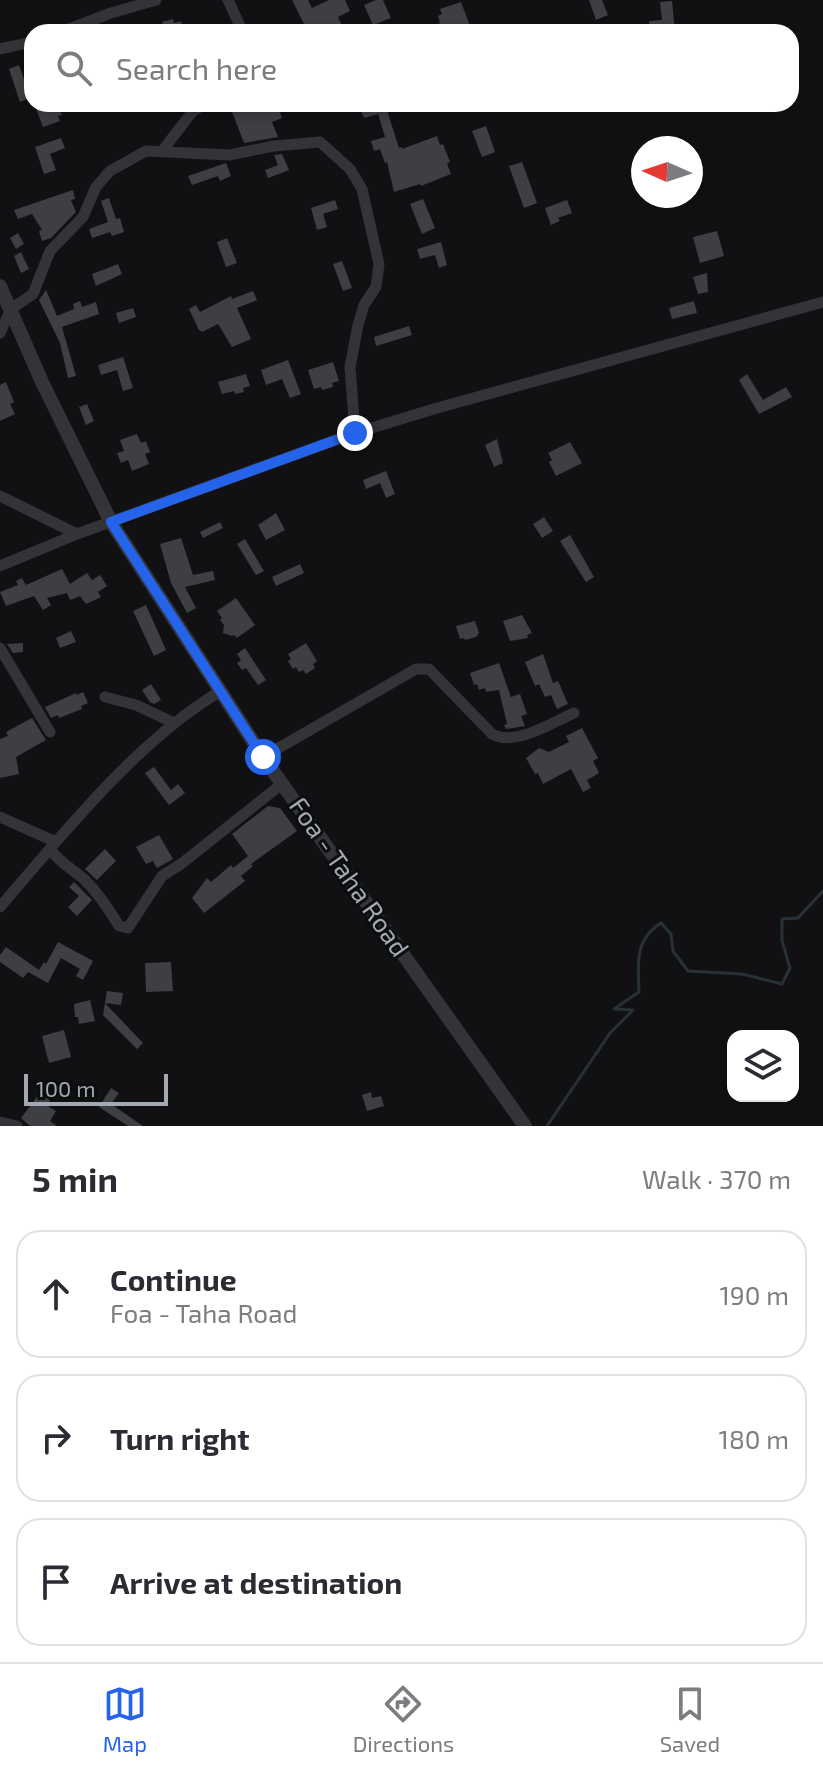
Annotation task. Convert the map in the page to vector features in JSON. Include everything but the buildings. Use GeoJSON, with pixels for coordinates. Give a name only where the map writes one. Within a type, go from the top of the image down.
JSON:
{"type":"FeatureCollection","features":[{"type":"Feature","properties":{"kind":"street"},"geometry":{"type":"LineString","coordinates":[[82,24],[156,0]]}},
{"type":"Feature","properties":{"kind":"street"},"geometry":{"type":"LineString","coordinates":[[228,0],[239,24]]}},
{"type":"Feature","properties":{"kind":"street"},"geometry":{"type":"LineString","coordinates":[[0,49],[24,44]]}},
{"type":"Feature","properties":{"kind":"street"},"geometry":{"type":"LineString","coordinates":[[162,151],[192,112]]}},
{"type":"Feature","properties":{"kind":"street"},"geometry":{"type":"LineString","coordinates":[[0,333],[11,309],[33,294],[50,251],[83,217],[96,187],[110,171],[146,151],[229,155],[274,146],[320,142],[350,169],[362,189],[379,264],[376,287],[364,305],[358,325],[350,367],[355,433]]}},
{"type":"Feature","properties":{"kind":"street","name":"Foa - Taha Road"},"geometry":{"type":"LineString","coordinates":[[0,286],[42,382],[111,522],[263,757],[525,1126]]}},
{"type":"Feature","properties":{"kind":"street"},"geometry":{"type":"LineString","coordinates":[[0,566],[77,534],[355,433],[823,302]]}},
{"type":"Feature","properties":{"kind":"street"},"geometry":{"type":"LineString","coordinates":[[0,496],[77,534]]}},
{"type":"Feature","properties":{"kind":"street"},"geometry":{"type":"LineString","coordinates":[[0,648],[50,732]]}},
{"type":"Feature","properties":{"kind":"street"},"geometry":{"type":"LineString","coordinates":[[263,757],[416,669],[429,669],[499,738],[512,739],[574,713]]}},
{"type":"Feature","properties":{"kind":"street"},"geometry":{"type":"LineString","coordinates":[[0,907],[141,751],[190,709],[219,692]]}},
{"type":"Feature","properties":{"kind":"street"},"geometry":{"type":"LineString","coordinates":[[105,697],[136,705],[174,723]]}},
{"type":"Feature","properties":{"kind":"street"},"geometry":{"type":"LineString","coordinates":[[0,817],[53,845],[56,858],[83,878],[104,901],[119,926],[128,928],[162,876],[283,783]]}},
{"type":"Feature","properties":{"kind":"street"},"geometry":{"type":"LineString","coordinates":[[0,1122],[17,1126]]}},
{"type":"Feature","properties":{"kind":"waterway"},"geometry":{"type":"LineString","coordinates":[[547,1126],[610,1033],[633,1010],[614,1009],[639,992],[640,953],[652,930],[661,923],[671,934],[673,951],[688,971],[742,974],[782,984],[790,968],[782,941],[782,919],[798,918],[823,891]]}},
{"type":"Feature","properties":{"kind":"route"},"geometry":{"type":"LineString","coordinates":[[263,757],[111,522],[355,433]]}}]}
